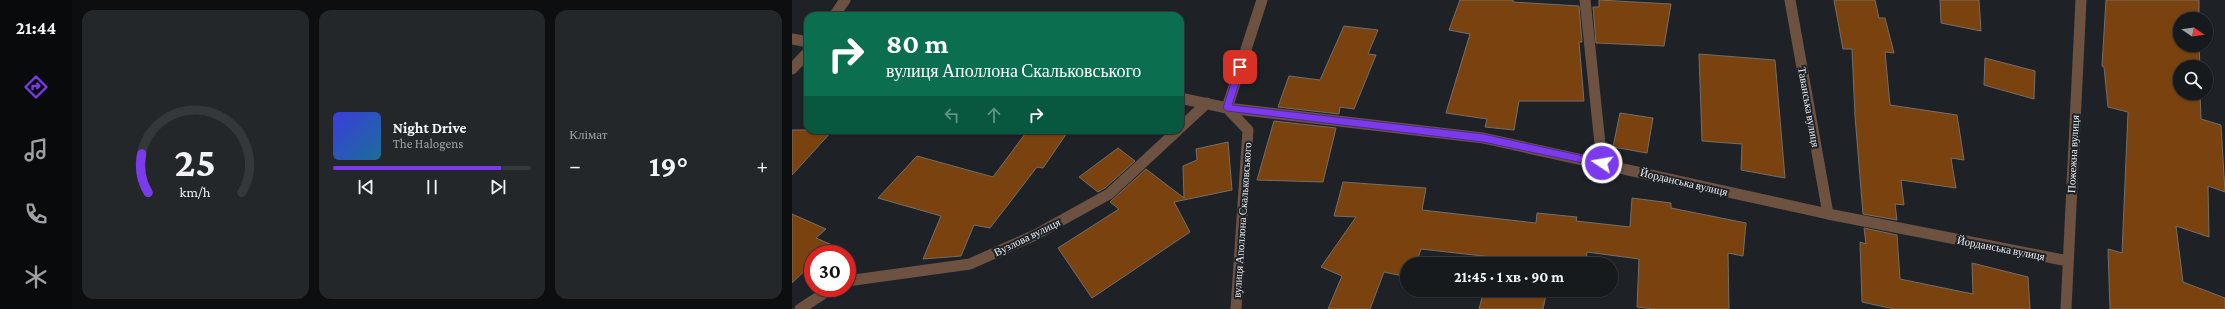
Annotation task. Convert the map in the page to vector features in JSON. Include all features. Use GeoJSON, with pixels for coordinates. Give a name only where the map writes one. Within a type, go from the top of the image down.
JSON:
{"type":"FeatureCollection","features":[{"type":"Feature","properties":{"kind":"street"},"geometry":{"type":"LineString","coordinates":[[837,12],[845,0]]}},
{"type":"Feature","properties":{"kind":"street"},"geometry":{"type":"LineString","coordinates":[[1227,108],[1262,0]]}},
{"type":"Feature","properties":{"kind":"street"},"geometry":{"type":"LineString","coordinates":[[1585,0],[1602,163]]}},
{"type":"Feature","properties":{"kind":"street","name":"Таванська вулиця"},"geometry":{"type":"LineString","coordinates":[[1790,0],[1828,214]]}},
{"type":"Feature","properties":{"kind":"street","name":"Пожежна вулиця"},"geometry":{"type":"LineString","coordinates":[[2066,309],[2082,0]]}},
{"type":"Feature","properties":{"kind":"street"},"geometry":{"type":"LineString","coordinates":[[792,40],[804,42]]}},
{"type":"Feature","properties":{"kind":"street"},"geometry":{"type":"LineString","coordinates":[[792,69],[804,56]]}},
{"type":"Feature","properties":{"kind":"street","name":"Йорданська вулиця"},"geometry":{"type":"LineString","coordinates":[[1184,99],[1227,108],[1483,138],[1828,214],[2068,262]]}},
{"type":"Feature","properties":{"kind":"street"},"geometry":{"type":"LineString","coordinates":[[1184,124],[1207,103]]}},
{"type":"Feature","properties":{"kind":"street","name":"вулиця Аполлона Скальковського"},"geometry":{"type":"LineString","coordinates":[[1227,108],[1248,130],[1236,309]]}},
{"type":"Feature","properties":{"kind":"street","name":"Вузлова вулиця"},"geometry":{"type":"LineString","coordinates":[[856,280],[970,264],[1035,235],[1109,194],[1174,134]]}},
{"type":"Feature","properties":{"kind":"street"},"geometry":{"type":"LineString","coordinates":[[800,309],[818,297]]}},
{"type":"Feature","properties":{"kind":"building"},"geometry":{"type":"Polygon","coordinates":[[[1460,0],[1513,0],[1513,2],[1579,6],[1582,42],[1579,42],[1584,101],[1519,101],[1514,130],[1485,127],[1487,119],[1446,113],[1470,34],[1449,30],[1460,0]]]}},
{"type":"Feature","properties":{"kind":"building"},"geometry":{"type":"Polygon","coordinates":[[[1599,0],[1671,4],[1664,46],[1596,43],[1593,7],[1599,7],[1599,0]]]}},
{"type":"Feature","properties":{"kind":"building"},"geometry":{"type":"Polygon","coordinates":[[[1834,0],[1875,0],[1879,18],[1885,18],[1894,53],[1885,52],[1890,105],[1957,115],[1964,160],[1951,158],[1956,188],[1901,180],[1904,205],[1895,204],[1897,220],[1863,214],[1855,116],[1852,49],[1843,49],[1834,0]]]}},
{"type":"Feature","properties":{"kind":"building"},"geometry":{"type":"Polygon","coordinates":[[[1940,0],[1979,0],[1981,31],[1941,23],[1940,0]]]}},
{"type":"Feature","properties":{"kind":"building"},"geometry":{"type":"Polygon","coordinates":[[[2106,0],[2199,0],[2199,12],[2173,12],[2173,52],[2199,52],[2200,60],[2173,60],[2173,100],[2200,100],[2201,119],[2221,125],[2225,192],[2208,186],[2209,237],[2176,226],[2183,282],[2225,298],[2225,309],[2110,309],[2108,249],[2122,253],[2128,112],[2108,107],[2104,67],[2102,66],[2106,0]]]}},
{"type":"Feature","properties":{"kind":"building"},"geometry":{"type":"Polygon","coordinates":[[[1344,26],[1378,30],[1368,54],[1376,55],[1354,109],[1340,107],[1339,114],[1278,107],[1289,76],[1320,80],[1344,26]]]}},
{"type":"Feature","properties":{"kind":"building"},"geometry":{"type":"Polygon","coordinates":[[[1699,54],[1775,60],[1785,178],[1741,170],[1742,144],[1702,141],[1699,54]]]}},
{"type":"Feature","properties":{"kind":"building"},"geometry":{"type":"Polygon","coordinates":[[[1985,58],[2035,71],[2034,99],[1984,85],[1985,58]]]}},
{"type":"Feature","properties":{"kind":"building"},"geometry":{"type":"Polygon","coordinates":[[[1620,113],[1653,118],[1647,153],[1613,147],[1620,113]]]}},
{"type":"Feature","properties":{"kind":"building"},"geometry":{"type":"Polygon","coordinates":[[[1274,121],[1336,128],[1323,182],[1257,180],[1274,121]]]}},
{"type":"Feature","properties":{"kind":"building"},"geometry":{"type":"Polygon","coordinates":[[[792,130],[804,130],[804,134],[829,134],[792,175],[792,130]]]}},
{"type":"Feature","properties":{"kind":"building"},"geometry":{"type":"Polygon","coordinates":[[[1025,134],[1066,134],[1043,168],[1037,167],[990,228],[974,225],[961,256],[923,259],[941,216],[878,198],[917,156],[993,177],[1025,134]]]}},
{"type":"Feature","properties":{"kind":"building"},"geometry":{"type":"Polygon","coordinates":[[[1228,142],[1232,190],[1174,202],[1190,232],[1092,298],[1058,248],[1119,209],[1110,202],[1146,169],[1184,198],[1183,166],[1197,160],[1196,149],[1228,142]]]}},
{"type":"Feature","properties":{"kind":"building"},"geometry":{"type":"Polygon","coordinates":[[[1118,148],[1135,161],[1105,188],[1098,192],[1079,177],[1118,148]]]}},
{"type":"Feature","properties":{"kind":"building"},"geometry":{"type":"Polygon","coordinates":[[[1343,182],[1426,188],[1422,210],[1536,223],[1537,213],[1577,217],[1576,221],[1630,227],[1632,198],[1671,203],[1671,208],[1746,223],[1743,256],[1728,253],[1729,309],[1654,309],[1637,307],[1639,259],[1587,252],[1587,257],[1492,257],[1421,249],[1418,257],[1400,257],[1400,275],[1384,272],[1370,309],[1328,309],[1342,276],[1321,267],[1356,217],[1334,216],[1343,182]]]}},
{"type":"Feature","properties":{"kind":"building"},"geometry":{"type":"Polygon","coordinates":[[[792,214],[826,229],[816,238],[832,245],[804,245],[804,272],[792,283],[792,214]]]}},
{"type":"Feature","properties":{"kind":"building"},"geometry":{"type":"Polygon","coordinates":[[[1864,228],[1897,235],[1900,279],[1973,294],[1972,263],[2028,277],[2030,309],[1894,309],[1862,302],[1860,242],[1866,244],[1864,228]]]}},
{"type":"Feature","properties":{"kind":"building"},"geometry":{"type":"Polygon","coordinates":[[[1482,297],[1546,297],[1543,309],[1479,309],[1482,297]]]}},
{"type":"Feature","properties":{"kind":"route"},"geometry":{"type":"LineString","coordinates":[[1240,67],[1227,108],[1483,138],[1602,163]]}}]}
